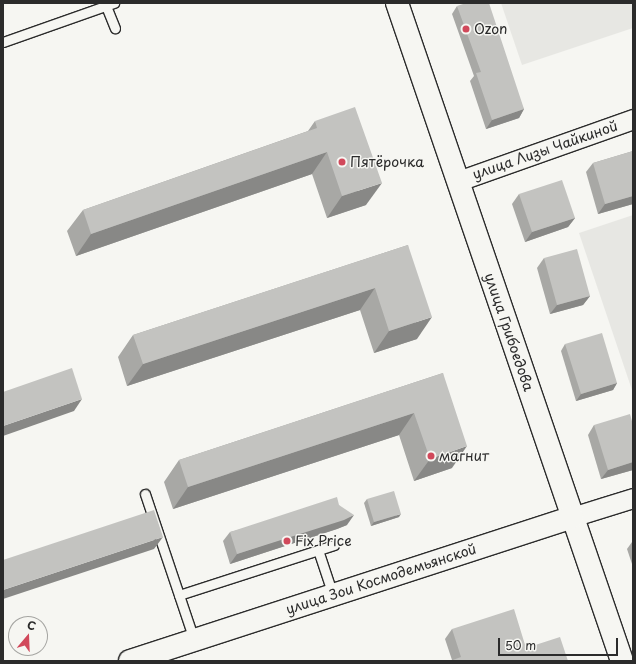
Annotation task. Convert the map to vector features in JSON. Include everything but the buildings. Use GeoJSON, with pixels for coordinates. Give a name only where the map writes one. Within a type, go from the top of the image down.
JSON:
{"type":"FeatureCollection","features":[{"type":"Feature","properties":{"kind":"street","name":"улица Грибоедова"},"geometry":{"type":"LineString","coordinates":[[397,3],[622,661]]}},
{"type":"Feature","properties":{"kind":"street","name":"улица Лизы Чайкиной"},"geometry":{"type":"LineString","coordinates":[[458,180],[633,119]]}},
{"type":"Feature","properties":{"kind":"street","name":"улица Зои Космодемьянской"},"geometry":{"type":"LineString","coordinates":[[130,661],[633,498]]}},
{"type":"Feature","properties":{"kind":"lane"},"geometry":{"type":"LineString","coordinates":[[3,42],[110,4],[115,28]]}},
{"type":"Feature","properties":{"kind":"lane"},"geometry":{"type":"LineString","coordinates":[[145,494],[194,640]]}},
{"type":"Feature","properties":{"kind":"lane"},"geometry":{"type":"LineString","coordinates":[[179,595],[334,545]]}},
{"type":"Feature","properties":{"kind":"lane"},"geometry":{"type":"LineString","coordinates":[[318,550],[333,595]]}},
{"type":"Feature","properties":{"kind":"shaded area"},"geometry":{"type":"Polygon","coordinates":[[[501,3],[633,3],[633,28],[522,65],[501,3]]]}},
{"type":"Feature","properties":{"kind":"shaded area"},"geometry":{"type":"Polygon","coordinates":[[[633,215],[633,393],[579,233],[633,215]]]}},
{"type":"Feature","properties":{"kind":"place","name":"Ozon"},"geometry":{"type":"Point","coordinates":[466,29]}},
{"type":"Feature","properties":{"kind":"place","name":"Пятёрочка"},"geometry":{"type":"Point","coordinates":[342,162]}},
{"type":"Feature","properties":{"kind":"place","name":"магнит"},"geometry":{"type":"Point","coordinates":[431,456]}},
{"type":"Feature","properties":{"kind":"place","name":"Fix Price"},"geometry":{"type":"Point","coordinates":[287,541]}}]}
